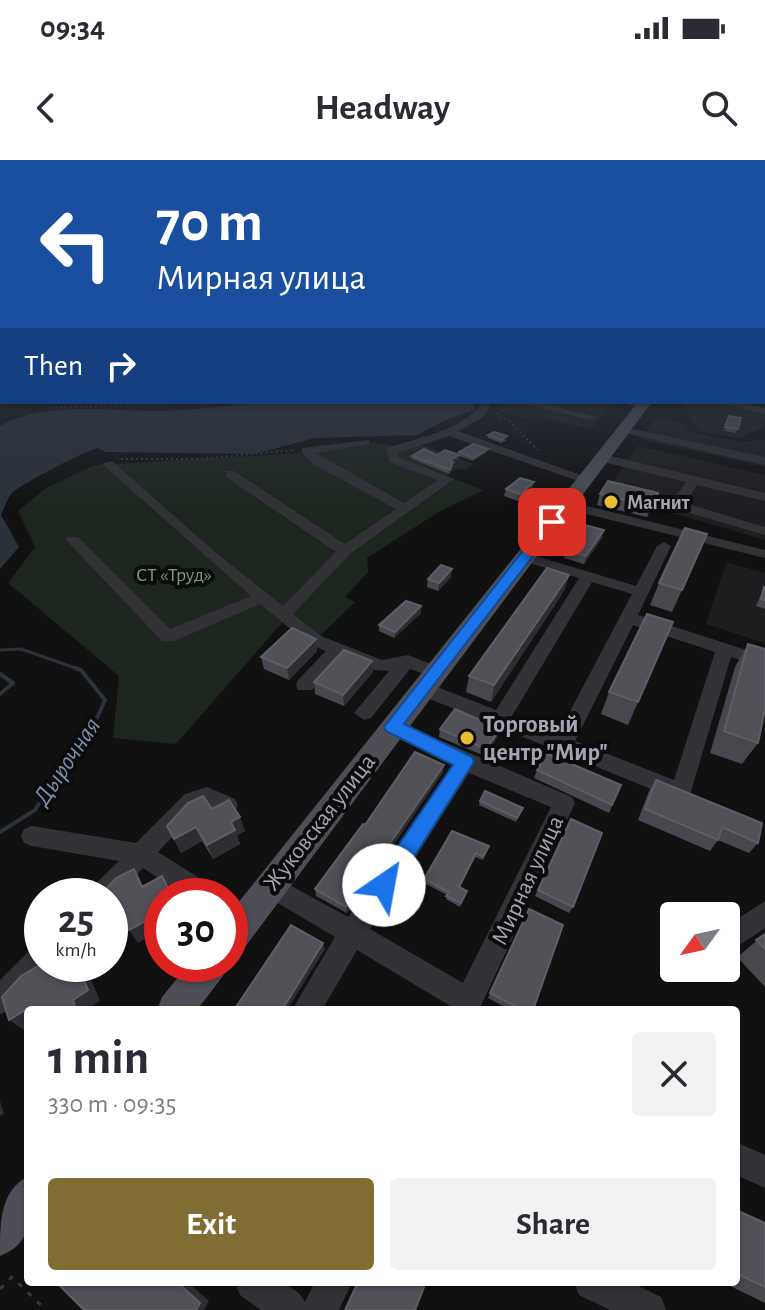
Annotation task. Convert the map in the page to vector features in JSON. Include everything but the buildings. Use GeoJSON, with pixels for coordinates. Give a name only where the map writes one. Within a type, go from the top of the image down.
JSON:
{"type":"FeatureCollection","features":[{"type":"Feature","properties":{"kind":"main road","name":"Жуковская улица"},"geometry":{"type":"LineString","coordinates":[[248,910],[567,505],[576,477],[603,458],[632,411]]}},
{"type":"Feature","properties":{"kind":"main road"},"geometry":{"type":"LineString","coordinates":[[178,1006],[197,982]]}},
{"type":"Feature","properties":{"kind":"main road"},"geometry":{"type":"LineString","coordinates":[[0,1234],[24,1203]]}},
{"type":"Feature","properties":{"kind":"street"},"geometry":{"type":"LineString","coordinates":[[532,404],[591,417]]}},
{"type":"Feature","properties":{"kind":"street"},"geometry":{"type":"LineString","coordinates":[[586,404],[632,411],[750,447],[765,448]]}},
{"type":"Feature","properties":{"kind":"street"},"geometry":{"type":"LineString","coordinates":[[731,404],[765,411]]}},
{"type":"Feature","properties":{"kind":"street"},"geometry":{"type":"LineString","coordinates":[[466,415],[483,410]]}},
{"type":"Feature","properties":{"kind":"street"},"geometry":{"type":"LineString","coordinates":[[285,613],[345,551],[448,479],[393,459],[390,451],[449,432],[483,410]]}},
{"type":"Feature","properties":{"kind":"street"},"geometry":{"type":"LineString","coordinates":[[632,411],[765,461]]}},
{"type":"Feature","properties":{"kind":"street"},"geometry":{"type":"LineString","coordinates":[[449,432],[576,477]]}},
{"type":"Feature","properties":{"kind":"street"},"geometry":{"type":"LineString","coordinates":[[365,442],[307,451],[317,461],[405,509]]}},
{"type":"Feature","properties":{"kind":"street"},"geometry":{"type":"LineString","coordinates":[[641,453],[689,474],[765,497]]}},
{"type":"Feature","properties":{"kind":"street"},"geometry":{"type":"LineString","coordinates":[[603,458],[765,484]]}},
{"type":"Feature","properties":{"kind":"street"},"geometry":{"type":"LineString","coordinates":[[114,461],[209,554],[315,640],[381,666],[406,662],[428,680],[500,719],[688,794],[725,649]]}},
{"type":"Feature","properties":{"kind":"street"},"geometry":{"type":"LineString","coordinates":[[230,474],[345,551]]}},
{"type":"Feature","properties":{"kind":"street"},"geometry":{"type":"LineString","coordinates":[[689,474],[677,505],[765,531]]}},
{"type":"Feature","properties":{"kind":"street"},"geometry":{"type":"LineString","coordinates":[[567,505],[765,554]]}},
{"type":"Feature","properties":{"kind":"street"},"geometry":{"type":"LineString","coordinates":[[73,540],[168,637],[264,596]]}},
{"type":"Feature","properties":{"kind":"street"},"geometry":{"type":"LineString","coordinates":[[563,744],[664,546]]}},
{"type":"Feature","properties":{"kind":"street"},"geometry":{"type":"LineString","coordinates":[[524,557],[641,592]]}},
{"type":"Feature","properties":{"kind":"street"},"geometry":{"type":"LineString","coordinates":[[500,719],[588,576]]}},
{"type":"Feature","properties":{"kind":"street"},"geometry":{"type":"LineString","coordinates":[[628,618],[765,662]]}},
{"type":"Feature","properties":{"kind":"street"},"geometry":{"type":"LineString","coordinates":[[305,685],[337,649]]}},
{"type":"Feature","properties":{"kind":"street"},"geometry":{"type":"LineString","coordinates":[[364,713],[406,662]]}},
{"type":"Feature","properties":{"kind":"street","name":"Мирная улица"},"geometry":{"type":"LineString","coordinates":[[393,727],[465,762],[564,803],[467,1006]]}},
{"type":"Feature","properties":{"kind":"street"},"geometry":{"type":"LineString","coordinates":[[308,1006],[465,762]]}},
{"type":"Feature","properties":{"kind":"street"},"geometry":{"type":"LineString","coordinates":[[118,878],[193,800],[207,796],[227,805]]}},
{"type":"Feature","properties":{"kind":"street"},"geometry":{"type":"LineString","coordinates":[[32,836],[141,854],[178,878]]}},
{"type":"Feature","properties":{"kind":"street"},"geometry":{"type":"LineString","coordinates":[[270,885],[467,1006]]}},
{"type":"Feature","properties":{"kind":"street"},"geometry":{"type":"LineString","coordinates":[[740,931],[765,913]]}},
{"type":"Feature","properties":{"kind":"street"},"geometry":{"type":"LineString","coordinates":[[0,1000],[24,975]]}},
{"type":"Feature","properties":{"kind":"street"},"geometry":{"type":"LineString","coordinates":[[740,1160],[765,1172]]}},
{"type":"Feature","properties":{"kind":"street"},"geometry":{"type":"LineString","coordinates":[[258,1286],[290,1310]]}},
{"type":"Feature","properties":{"kind":"street"},"geometry":{"type":"LineString","coordinates":[[320,1310],[332,1286]]}},
{"type":"Feature","properties":{"kind":"street"},"geometry":{"type":"LineString","coordinates":[[600,1286],[648,1310]]}},
{"type":"Feature","properties":{"kind":"path"},"geometry":{"type":"LineString","coordinates":[[50,408],[86,405],[136,408],[173,404]]}},
{"type":"Feature","properties":{"kind":"path"},"geometry":{"type":"LineString","coordinates":[[483,410],[511,421],[533,447],[576,477]]}},
{"type":"Feature","properties":{"kind":"path"},"geometry":{"type":"LineString","coordinates":[[114,461],[199,459],[298,450]]}},
{"type":"Feature","properties":{"kind":"path"},"geometry":{"type":"LineString","coordinates":[[0,1289],[12,1277],[46,1310]]}},
{"type":"Feature","properties":{"kind":"shaded area"},"geometry":{"type":"Polygon","coordinates":[[[244,404],[473,404],[477,409],[450,418],[417,435],[315,438],[254,454],[105,452],[97,448],[40,475],[11,494],[1,515],[19,547],[0,569],[0,426],[19,418],[59,410],[200,409],[244,404]]]}},
{"type":"Feature","properties":{"kind":"shaded area"},"geometry":{"type":"Polygon","coordinates":[[[503,404],[611,404],[591,429],[535,416],[528,419],[495,409],[503,404]]]}},
{"type":"Feature","properties":{"kind":"shaded area"},"geometry":{"type":"Polygon","coordinates":[[[683,404],[726,404],[765,412],[763,427],[739,438],[698,431],[683,404]]]}},
{"type":"Feature","properties":{"kind":"shaded area"},"geometry":{"type":"Polygon","coordinates":[[[657,418],[688,425],[687,431],[739,442],[765,440],[765,467],[640,439],[657,418]]]}},
{"type":"Feature","properties":{"kind":"shaded area"},"geometry":{"type":"Polygon","coordinates":[[[638,446],[765,475],[765,540],[672,513],[673,507],[608,489],[638,446]]]}},
{"type":"Feature","properties":{"kind":"shaded area"},"geometry":{"type":"Polygon","coordinates":[[[726,562],[765,573],[765,643],[706,624],[726,562]]]}},
{"type":"Feature","properties":{"kind":"green space","name":"СТ «Труд»"},"geometry":{"type":"Polygon","coordinates":[[[372,442],[407,448],[420,444],[474,464],[464,470],[458,468],[446,476],[484,490],[437,513],[367,558],[368,572],[345,597],[355,602],[318,638],[288,616],[176,744],[113,738],[119,676],[8,583],[35,547],[18,511],[46,488],[95,465],[304,453],[372,442]]]}},
{"type":"Feature","properties":{"kind":"waterway","name":"Дырочная"},"geometry":{"type":"LineString","coordinates":[[0,650],[21,649],[81,670]]}},
{"type":"Feature","properties":{"kind":"waterway","name":"Дырочная"},"geometry":{"type":"LineString","coordinates":[[75,668],[81,670]]}},
{"type":"Feature","properties":{"kind":"waterway","name":"Дырочная"},"geometry":{"type":"LineString","coordinates":[[0,832],[35,810],[77,742],[92,729],[105,700],[81,670]]}},
{"type":"Feature","properties":{"kind":"waterway","name":"Дырочная"},"geometry":{"type":"LineString","coordinates":[[0,674],[13,683],[0,694]]}},
{"type":"Feature","properties":{"kind":"place","name":"Магнит"},"geometry":{"type":"Point","coordinates":[611,502]}},
{"type":"Feature","properties":{"kind":"place","name":"Торговый центр \"Мир\""},"geometry":{"type":"Point","coordinates":[467,738]}},
{"type":"Feature","properties":{"kind":"route"},"geometry":{"type":"LineString","coordinates":[[384,885],[465,762],[393,727],[552,522]]}}]}
